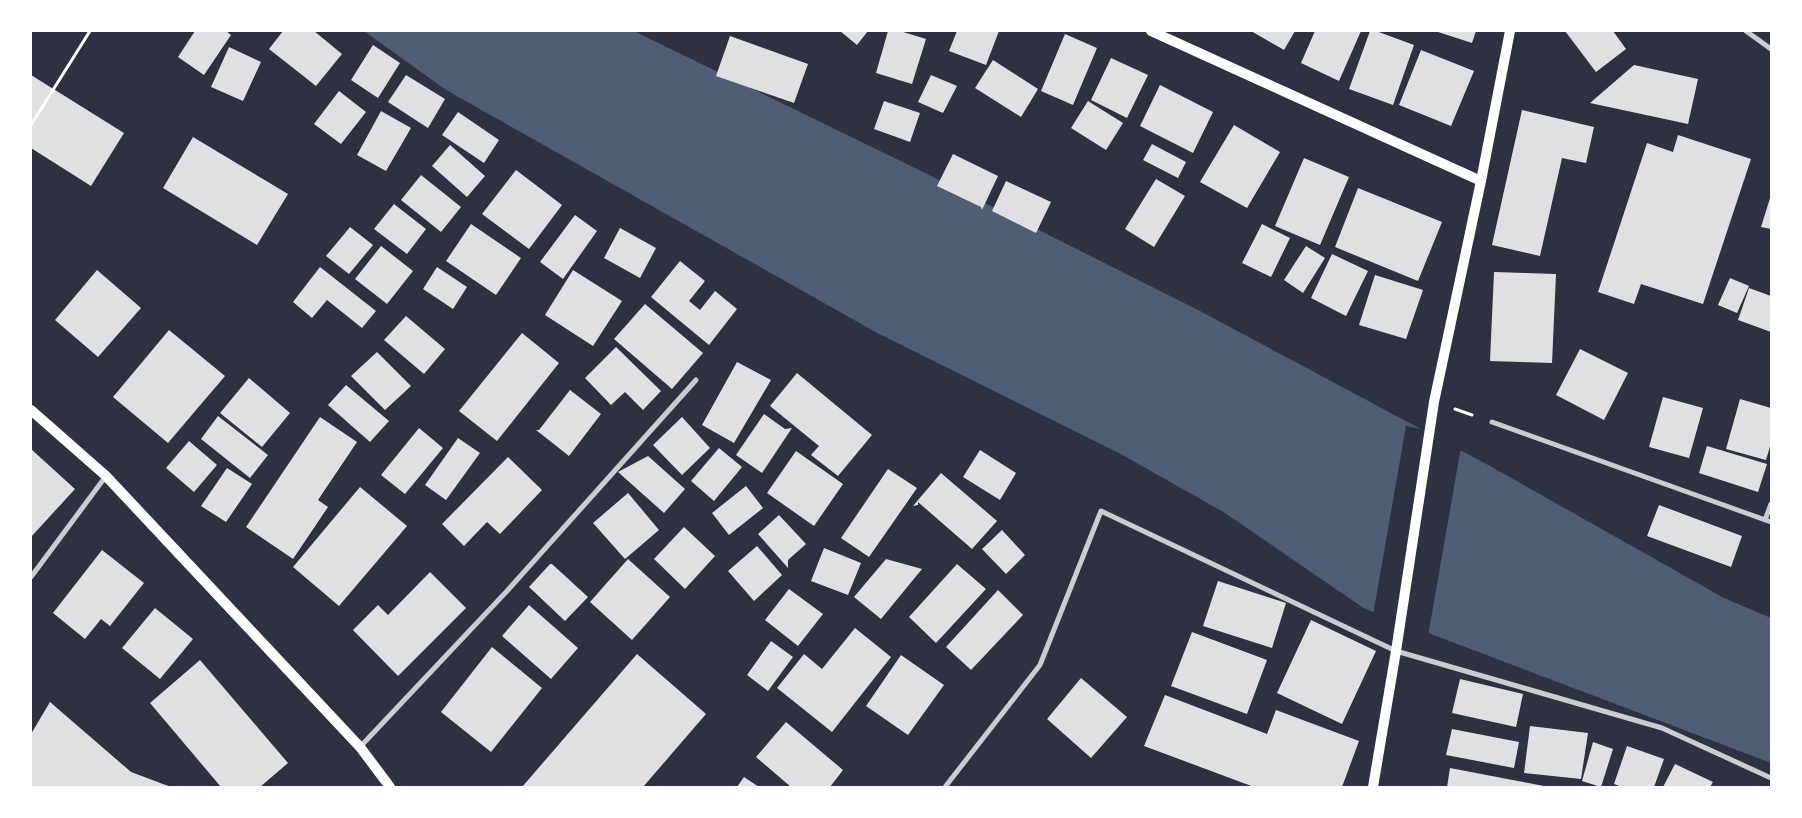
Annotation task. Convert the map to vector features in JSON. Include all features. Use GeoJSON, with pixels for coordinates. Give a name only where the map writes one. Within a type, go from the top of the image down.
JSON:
{"type":"FeatureCollection","features":[{"type":"Feature","properties":{"kind":"main road"},"geometry":{"type":"LineString","coordinates":[[1151,31],[1481,181]]}},
{"type":"Feature","properties":{"kind":"main road"},"geometry":{"type":"LineString","coordinates":[[1373,787],[1434,402],[1481,181],[1510,31]]}},
{"type":"Feature","properties":{"kind":"main road"},"geometry":{"type":"LineString","coordinates":[[31,410],[106,476],[360,747],[390,787]]}},
{"type":"Feature","properties":{"kind":"street"},"geometry":{"type":"LineString","coordinates":[[1746,31],[1771,49]]}},
{"type":"Feature","properties":{"kind":"street"},"geometry":{"type":"LineString","coordinates":[[360,747],[507,591],[696,380]]}},
{"type":"Feature","properties":{"kind":"street"},"geometry":{"type":"LineString","coordinates":[[1492,422],[1768,521],[1771,504]]}},
{"type":"Feature","properties":{"kind":"street"},"geometry":{"type":"LineString","coordinates":[[31,577],[106,476]]}},
{"type":"Feature","properties":{"kind":"street"},"geometry":{"type":"LineString","coordinates":[[945,787],[1040,665],[1101,511],[1396,651],[1662,728],[1771,778]]}},
{"type":"Feature","properties":{"kind":"path"},"geometry":{"type":"LineString","coordinates":[[31,125],[90,31]]}},
{"type":"Feature","properties":{"kind":"path"},"geometry":{"type":"LineString","coordinates":[[1434,402],[1492,422]]}},
{"type":"Feature","properties":{"kind":"water"},"geometry":{"type":"Polygon","coordinates":[[[364,31],[634,31],[921,171],[1200,311],[1490,466],[1724,598],[1771,618],[1771,763],[1365,609],[1225,513],[1119,453],[879,334],[446,90],[364,31]]]}},
{"type":"Feature","properties":{"kind":"pier"},"geometry":{"type":"Polygon","coordinates":[[[1406,426],[1427,430],[1461,447],[1428,636],[1373,615],[1406,426]]]}},
{"type":"Feature","properties":{"kind":"building"},"geometry":{"type":"Polygon","coordinates":[[[195,31],[226,31],[231,35],[204,75],[178,57],[195,31]]]}},
{"type":"Feature","properties":{"kind":"building"},"geometry":{"type":"Polygon","coordinates":[[[283,31],[314,31],[342,54],[316,86],[269,49],[283,31]]]}},
{"type":"Feature","properties":{"kind":"building"},"geometry":{"type":"Polygon","coordinates":[[[840,31],[868,31],[857,45],[840,31]]]}},
{"type":"Feature","properties":{"kind":"building"},"geometry":{"type":"Polygon","coordinates":[[[888,31],[900,31],[926,39],[912,84],[876,73],[888,31]]]}},
{"type":"Feature","properties":{"kind":"building"},"geometry":{"type":"Polygon","coordinates":[[[957,31],[999,31],[986,65],[949,51],[957,31]]]}},
{"type":"Feature","properties":{"kind":"building"},"geometry":{"type":"Polygon","coordinates":[[[1251,31],[1295,31],[1284,50],[1251,31]]]}},
{"type":"Feature","properties":{"kind":"building"},"geometry":{"type":"Polygon","coordinates":[[[1315,31],[1361,31],[1339,81],[1301,63],[1315,31]]]}},
{"type":"Feature","properties":{"kind":"building"},"geometry":{"type":"Polygon","coordinates":[[[1370,31],[1376,31],[1414,45],[1393,105],[1349,89],[1370,31]]]}},
{"type":"Feature","properties":{"kind":"building"},"geometry":{"type":"Polygon","coordinates":[[[1435,31],[1476,31],[1472,43],[1435,31]]]}},
{"type":"Feature","properties":{"kind":"building"},"geometry":{"type":"Polygon","coordinates":[[[1565,31],[1613,31],[1626,49],[1596,72],[1565,31]]]}},
{"type":"Feature","properties":{"kind":"building"},"geometry":{"type":"Polygon","coordinates":[[[1065,34],[1097,48],[1073,105],[1041,91],[1065,34]]]}},
{"type":"Feature","properties":{"kind":"building"},"geometry":{"type":"Polygon","coordinates":[[[730,36],[808,64],[794,103],[716,76],[730,36]]]}},
{"type":"Feature","properties":{"kind":"building"},"geometry":{"type":"Polygon","coordinates":[[[373,45],[400,63],[378,98],[351,80],[373,45]]]}},
{"type":"Feature","properties":{"kind":"building"},"geometry":{"type":"Polygon","coordinates":[[[229,47],[261,62],[243,101],[211,87],[229,47]]]}},
{"type":"Feature","properties":{"kind":"building"},"geometry":{"type":"Polygon","coordinates":[[[1421,50],[1474,71],[1451,126],[1399,105],[1421,50]]]}},
{"type":"Feature","properties":{"kind":"building"},"geometry":{"type":"Polygon","coordinates":[[[1111,58],[1148,75],[1127,118],[1091,100],[1111,58]]]}},
{"type":"Feature","properties":{"kind":"building"},"geometry":{"type":"Polygon","coordinates":[[[993,60],[1038,89],[1021,117],[975,88],[993,60]]]}},
{"type":"Feature","properties":{"kind":"building"},"geometry":{"type":"Polygon","coordinates":[[[1634,65],[1698,79],[1688,124],[1590,103],[1634,65]]]}},
{"type":"Feature","properties":{"kind":"building"},"geometry":{"type":"Polygon","coordinates":[[[31,75],[124,133],[91,186],[31,148],[31,75]]]}},
{"type":"Feature","properties":{"kind":"building"},"geometry":{"type":"Polygon","coordinates":[[[406,75],[445,99],[428,128],[388,102],[406,75]]]}},
{"type":"Feature","properties":{"kind":"building"},"geometry":{"type":"Polygon","coordinates":[[[931,75],[957,86],[943,113],[918,102],[931,75]]]}},
{"type":"Feature","properties":{"kind":"building"},"geometry":{"type":"Polygon","coordinates":[[[1160,85],[1213,112],[1193,153],[1140,126],[1160,85]]]}},
{"type":"Feature","properties":{"kind":"building"},"geometry":{"type":"Polygon","coordinates":[[[339,91],[366,112],[341,144],[314,124],[339,91]]]}},
{"type":"Feature","properties":{"kind":"building"},"geometry":{"type":"Polygon","coordinates":[[[884,101],[920,113],[910,142],[874,129],[884,101]]]}},
{"type":"Feature","properties":{"kind":"building"},"geometry":{"type":"Polygon","coordinates":[[[1088,101],[1123,123],[1106,150],[1071,128],[1088,101]]]}},
{"type":"Feature","properties":{"kind":"building"},"geometry":{"type":"Polygon","coordinates":[[[1522,110],[1594,127],[1586,163],[1562,158],[1540,256],[1492,245],[1522,110]]]}},
{"type":"Feature","properties":{"kind":"building"},"geometry":{"type":"Polygon","coordinates":[[[381,111],[411,128],[386,171],[357,155],[381,111]]]}},
{"type":"Feature","properties":{"kind":"building"},"geometry":{"type":"Polygon","coordinates":[[[458,112],[499,140],[484,163],[442,135],[458,112]]]}},
{"type":"Feature","properties":{"kind":"building"},"geometry":{"type":"Polygon","coordinates":[[[1234,125],[1280,152],[1247,208],[1200,182],[1234,125]]]}},
{"type":"Feature","properties":{"kind":"building"},"geometry":{"type":"Polygon","coordinates":[[[1678,135],[1751,159],[1703,304],[1641,284],[1634,304],[1598,292],[1647,143],[1673,152],[1678,135]]]}},
{"type":"Feature","properties":{"kind":"building"},"geometry":{"type":"Polygon","coordinates":[[[193,137],[288,194],[257,245],[163,188],[193,137]]]}},
{"type":"Feature","properties":{"kind":"building"},"geometry":{"type":"Polygon","coordinates":[[[1152,144],[1186,162],[1178,178],[1143,160],[1152,144]]]}},
{"type":"Feature","properties":{"kind":"building"},"geometry":{"type":"Polygon","coordinates":[[[450,145],[485,176],[467,197],[432,166],[450,145]]]}},
{"type":"Feature","properties":{"kind":"building"},"geometry":{"type":"Polygon","coordinates":[[[953,154],[998,176],[982,210],[981,207],[937,186],[953,154]]]}},
{"type":"Feature","properties":{"kind":"building"},"geometry":{"type":"Polygon","coordinates":[[[1304,158],[1349,177],[1320,245],[1275,226],[1304,158]]]}},
{"type":"Feature","properties":{"kind":"building"},"geometry":{"type":"Polygon","coordinates":[[[516,170],[562,205],[529,249],[482,214],[516,170]]]}},
{"type":"Feature","properties":{"kind":"building"},"geometry":{"type":"Polygon","coordinates":[[[421,175],[461,207],[441,232],[401,200],[421,175]]]}},
{"type":"Feature","properties":{"kind":"building"},"geometry":{"type":"Polygon","coordinates":[[[1156,179],[1185,196],[1154,247],[1125,229],[1156,179]]]}},
{"type":"Feature","properties":{"kind":"building"},"geometry":{"type":"Polygon","coordinates":[[[1006,181],[1051,202],[1036,233],[992,211],[1006,181]]]}},
{"type":"Feature","properties":{"kind":"building"},"geometry":{"type":"Polygon","coordinates":[[[1358,188],[1442,222],[1418,281],[1335,247],[1358,188]]]}},
{"type":"Feature","properties":{"kind":"building"},"geometry":{"type":"Polygon","coordinates":[[[1771,195],[1771,229],[1761,227],[1771,195]]]}},
{"type":"Feature","properties":{"kind":"building"},"geometry":{"type":"Polygon","coordinates":[[[394,204],[426,229],[407,254],[374,229],[394,204]]]}},
{"type":"Feature","properties":{"kind":"building"},"geometry":{"type":"Polygon","coordinates":[[[575,215],[597,231],[563,279],[540,262],[575,215]]]}},
{"type":"Feature","properties":{"kind":"building"},"geometry":{"type":"Polygon","coordinates":[[[471,224],[521,258],[496,295],[446,261],[471,224]]]}},
{"type":"Feature","properties":{"kind":"building"},"geometry":{"type":"Polygon","coordinates":[[[1262,224],[1290,238],[1271,277],[1242,263],[1262,224]]]}},
{"type":"Feature","properties":{"kind":"building"},"geometry":{"type":"Polygon","coordinates":[[[350,227],[373,245],[349,274],[326,256],[350,227]]]}},
{"type":"Feature","properties":{"kind":"building"},"geometry":{"type":"Polygon","coordinates":[[[620,228],[656,248],[640,278],[604,258],[620,228]]]}},
{"type":"Feature","properties":{"kind":"building"},"geometry":{"type":"Polygon","coordinates":[[[381,246],[413,271],[387,304],[355,279],[381,246]]]}},
{"type":"Feature","properties":{"kind":"building"},"geometry":{"type":"Polygon","coordinates":[[[1306,246],[1325,258],[1303,293],[1284,280],[1306,246]]]}},
{"type":"Feature","properties":{"kind":"building"},"geometry":{"type":"Polygon","coordinates":[[[1332,254],[1368,271],[1346,316],[1311,298],[1332,254]]]}},
{"type":"Feature","properties":{"kind":"building"},"geometry":{"type":"Polygon","coordinates":[[[680,261],[705,281],[689,301],[700,310],[715,291],[737,309],[709,345],[651,297],[680,261]]]}},
{"type":"Feature","properties":{"kind":"building"},"geometry":{"type":"Polygon","coordinates":[[[320,267],[376,311],[362,328],[327,300],[312,318],[293,302],[320,267]]]}},
{"type":"Feature","properties":{"kind":"building"},"geometry":{"type":"Polygon","coordinates":[[[437,267],[467,287],[453,309],[423,289],[437,267]]]}},
{"type":"Feature","properties":{"kind":"building"},"geometry":{"type":"Polygon","coordinates":[[[97,270],[141,308],[98,357],[55,320],[97,270]]]}},
{"type":"Feature","properties":{"kind":"building"},"geometry":{"type":"Polygon","coordinates":[[[573,270],[622,301],[593,346],[545,315],[573,270]]]}},
{"type":"Feature","properties":{"kind":"building"},"geometry":{"type":"Polygon","coordinates":[[[1494,272],[1556,274],[1552,363],[1490,361],[1494,272]]]}},
{"type":"Feature","properties":{"kind":"building"},"geometry":{"type":"Polygon","coordinates":[[[1375,275],[1423,290],[1406,339],[1359,325],[1375,275]]]}},
{"type":"Feature","properties":{"kind":"building"},"geometry":{"type":"Polygon","coordinates":[[[1730,278],[1749,286],[1737,313],[1718,305],[1730,278]]]}},
{"type":"Feature","properties":{"kind":"building"},"geometry":{"type":"Polygon","coordinates":[[[1749,288],[1771,296],[1771,332],[1738,320],[1749,288]]]}},
{"type":"Feature","properties":{"kind":"building"},"geometry":{"type":"Polygon","coordinates":[[[645,304],[703,353],[672,389],[614,339],[645,304]]]}},
{"type":"Feature","properties":{"kind":"building"},"geometry":{"type":"Polygon","coordinates":[[[406,316],[445,349],[424,374],[384,340],[406,316]]]}},
{"type":"Feature","properties":{"kind":"building"},"geometry":{"type":"Polygon","coordinates":[[[169,330],[225,376],[168,443],[113,397],[169,330]]]}},
{"type":"Feature","properties":{"kind":"building"},"geometry":{"type":"Polygon","coordinates":[[[522,333],[559,363],[497,441],[459,411],[522,333]]]}},
{"type":"Feature","properties":{"kind":"building"},"geometry":{"type":"Polygon","coordinates":[[[616,347],[661,391],[643,410],[625,392],[611,405],[585,378],[616,347]]]}},
{"type":"Feature","properties":{"kind":"building"},"geometry":{"type":"Polygon","coordinates":[[[1580,349],[1628,373],[1604,420],[1556,395],[1580,349]]]}},
{"type":"Feature","properties":{"kind":"building"},"geometry":{"type":"Polygon","coordinates":[[[377,352],[411,386],[385,410],[351,376],[377,352]]]}},
{"type":"Feature","properties":{"kind":"building"},"geometry":{"type":"Polygon","coordinates":[[[737,362],[771,380],[734,443],[702,425],[737,362]]]}},
{"type":"Feature","properties":{"kind":"building"},"geometry":{"type":"Polygon","coordinates":[[[797,373],[872,435],[838,476],[811,455],[819,446],[770,406],[797,373]]]}},
{"type":"Feature","properties":{"kind":"building"},"geometry":{"type":"Polygon","coordinates":[[[249,378],[290,413],[262,447],[220,413],[249,378]]]}},
{"type":"Feature","properties":{"kind":"building"},"geometry":{"type":"Polygon","coordinates":[[[346,385],[389,421],[370,442],[328,405],[346,385]]]}},
{"type":"Feature","properties":{"kind":"building"},"geometry":{"type":"Polygon","coordinates":[[[570,390],[601,414],[569,456],[536,430],[539,430],[570,390]]]}},
{"type":"Feature","properties":{"kind":"building"},"geometry":{"type":"Polygon","coordinates":[[[1663,397],[1703,408],[1689,458],[1649,447],[1663,397]]]}},
{"type":"Feature","properties":{"kind":"building"},"geometry":{"type":"Polygon","coordinates":[[[1740,399],[1771,408],[1771,443],[1766,460],[1726,449],[1740,399]]]}},
{"type":"Feature","properties":{"kind":"building"},"geometry":{"type":"Polygon","coordinates":[[[764,414],[785,429],[792,428],[762,473],[736,455],[764,414]]]}},
{"type":"Feature","properties":{"kind":"building"},"geometry":{"type":"Polygon","coordinates":[[[218,416],[268,455],[250,478],[201,439],[218,416]]]}},
{"type":"Feature","properties":{"kind":"building"},"geometry":{"type":"Polygon","coordinates":[[[320,417],[357,442],[318,500],[328,507],[293,559],[246,527],[320,417]]]}},
{"type":"Feature","properties":{"kind":"building"},"geometry":{"type":"Polygon","coordinates":[[[682,417],[710,448],[682,475],[653,445],[682,417]]]}},
{"type":"Feature","properties":{"kind":"building"},"geometry":{"type":"Polygon","coordinates":[[[419,428],[443,448],[405,494],[381,475],[419,428]]]}},
{"type":"Feature","properties":{"kind":"building"},"geometry":{"type":"Polygon","coordinates":[[[458,438],[480,453],[446,500],[425,485],[458,438]]]}},
{"type":"Feature","properties":{"kind":"building"},"geometry":{"type":"Polygon","coordinates":[[[189,441],[217,465],[194,492],[166,468],[189,441]]]}},
{"type":"Feature","properties":{"kind":"building"},"geometry":{"type":"Polygon","coordinates":[[[1707,446],[1767,464],[1758,492],[1699,473],[1707,446]]]}},
{"type":"Feature","properties":{"kind":"building"},"geometry":{"type":"Polygon","coordinates":[[[719,448],[742,467],[714,501],[691,481],[719,448]]]}},
{"type":"Feature","properties":{"kind":"building"},"geometry":{"type":"Polygon","coordinates":[[[31,449],[75,489],[31,537],[31,449]]]}},
{"type":"Feature","properties":{"kind":"building"},"geometry":{"type":"Polygon","coordinates":[[[980,450],[1016,473],[1000,500],[963,477],[980,450]]]}},
{"type":"Feature","properties":{"kind":"building"},"geometry":{"type":"Polygon","coordinates":[[[796,451],[843,484],[814,526],[767,493],[796,451]]]}},
{"type":"Feature","properties":{"kind":"building"},"geometry":{"type":"Polygon","coordinates":[[[648,456],[685,489],[664,513],[618,472],[648,456]]]}},
{"type":"Feature","properties":{"kind":"building"},"geometry":{"type":"Polygon","coordinates":[[[508,457],[542,490],[500,534],[487,522],[464,546],[442,524],[508,457]]]}},
{"type":"Feature","properties":{"kind":"building"},"geometry":{"type":"Polygon","coordinates":[[[227,468],[252,484],[226,522],[201,506],[227,468]]]}},
{"type":"Feature","properties":{"kind":"building"},"geometry":{"type":"Polygon","coordinates":[[[888,469],[917,488],[869,557],[841,538],[888,469]]]}},
{"type":"Feature","properties":{"kind":"building"},"geometry":{"type":"Polygon","coordinates":[[[941,473],[997,521],[972,549],[918,502],[918,505],[913,506],[941,473]]]}},
{"type":"Feature","properties":{"kind":"building"},"geometry":{"type":"Polygon","coordinates":[[[746,486],[763,508],[729,535],[712,513],[746,486]]]}},
{"type":"Feature","properties":{"kind":"building"},"geometry":{"type":"Polygon","coordinates":[[[360,487],[407,526],[339,606],[293,567],[360,487]]]}},
{"type":"Feature","properties":{"kind":"building"},"geometry":{"type":"Polygon","coordinates":[[[628,493],[659,530],[625,559],[593,523],[628,493]]]}},
{"type":"Feature","properties":{"kind":"building"},"geometry":{"type":"Polygon","coordinates":[[[1659,505],[1742,536],[1731,567],[1647,536],[1659,505]]]}},
{"type":"Feature","properties":{"kind":"building"},"geometry":{"type":"Polygon","coordinates":[[[779,515],[806,544],[788,560],[788,568],[758,534],[779,515]]]}},
{"type":"Feature","properties":{"kind":"building"},"geometry":{"type":"Polygon","coordinates":[[[684,527],[715,556],[685,589],[654,559],[684,527]]]}},
{"type":"Feature","properties":{"kind":"building"},"geometry":{"type":"Polygon","coordinates":[[[1002,530],[1025,555],[1006,574],[982,549],[1002,530]]]}},
{"type":"Feature","properties":{"kind":"building"},"geometry":{"type":"Polygon","coordinates":[[[757,546],[782,575],[754,601],[728,571],[757,546]]]}},
{"type":"Feature","properties":{"kind":"building"},"geometry":{"type":"Polygon","coordinates":[[[824,548],[861,563],[848,595],[811,581],[824,548]]]}},
{"type":"Feature","properties":{"kind":"building"},"geometry":{"type":"Polygon","coordinates":[[[102,550],[144,583],[110,626],[101,619],[85,639],[53,613],[102,550]]]}},
{"type":"Feature","properties":{"kind":"building"},"geometry":{"type":"Polygon","coordinates":[[[628,559],[670,597],[632,640],[590,602],[628,559]]]}},
{"type":"Feature","properties":{"kind":"building"},"geometry":{"type":"Polygon","coordinates":[[[886,559],[922,569],[881,619],[854,597],[886,559]]]}},
{"type":"Feature","properties":{"kind":"building"},"geometry":{"type":"Polygon","coordinates":[[[550,564],[588,597],[565,621],[529,587],[550,564]]]}},
{"type":"Feature","properties":{"kind":"building"},"geometry":{"type":"Polygon","coordinates":[[[957,564],[986,589],[936,643],[909,617],[957,564]]]}},
{"type":"Feature","properties":{"kind":"building"},"geometry":{"type":"Polygon","coordinates":[[[430,572],[466,608],[398,676],[353,630],[378,605],[388,615],[430,572]]]}},
{"type":"Feature","properties":{"kind":"building"},"geometry":{"type":"Polygon","coordinates":[[[1218,581],[1286,603],[1272,648],[1203,626],[1218,581]]]}},
{"type":"Feature","properties":{"kind":"building"},"geometry":{"type":"Polygon","coordinates":[[[789,589],[823,614],[798,646],[765,620],[789,589]]]}},
{"type":"Feature","properties":{"kind":"building"},"geometry":{"type":"Polygon","coordinates":[[[998,590],[1023,615],[971,670],[946,647],[998,590]]]}},
{"type":"Feature","properties":{"kind":"building"},"geometry":{"type":"Polygon","coordinates":[[[529,605],[578,648],[551,679],[502,636],[529,605]]]}},
{"type":"Feature","properties":{"kind":"building"},"geometry":{"type":"Polygon","coordinates":[[[155,608],[193,639],[160,679],[122,648],[155,608]]]}},
{"type":"Feature","properties":{"kind":"building"},"geometry":{"type":"Polygon","coordinates":[[[1311,620],[1376,651],[1342,724],[1277,693],[1311,620]]]}},
{"type":"Feature","properties":{"kind":"building"},"geometry":{"type":"Polygon","coordinates":[[[855,628],[891,657],[832,732],[777,688],[804,654],[822,669],[855,628]]]}},
{"type":"Feature","properties":{"kind":"building"},"geometry":{"type":"Polygon","coordinates":[[[1192,632],[1267,660],[1247,714],[1171,686],[1192,632]]]}},
{"type":"Feature","properties":{"kind":"building"},"geometry":{"type":"Polygon","coordinates":[[[771,641],[793,657],[768,691],[747,675],[771,641]]]}},
{"type":"Feature","properties":{"kind":"building"},"geometry":{"type":"Polygon","coordinates":[[[492,647],[542,688],[491,752],[441,712],[492,647]]]}},
{"type":"Feature","properties":{"kind":"building"},"geometry":{"type":"Polygon","coordinates":[[[637,654],[706,714],[643,787],[522,787],[637,654]]]}},
{"type":"Feature","properties":{"kind":"building"},"geometry":{"type":"Polygon","coordinates":[[[901,655],[944,685],[908,735],[866,706],[901,655]]]}},
{"type":"Feature","properties":{"kind":"building"},"geometry":{"type":"Polygon","coordinates":[[[200,660],[288,763],[260,787],[221,787],[150,703],[200,660]]]}},
{"type":"Feature","properties":{"kind":"building"},"geometry":{"type":"Polygon","coordinates":[[[1081,678],[1127,717],[1091,758],[1047,719],[1081,678]]]}},
{"type":"Feature","properties":{"kind":"building"},"geometry":{"type":"Polygon","coordinates":[[[1460,679],[1523,694],[1516,727],[1452,713],[1460,679]]]}},
{"type":"Feature","properties":{"kind":"building"},"geometry":{"type":"Polygon","coordinates":[[[1165,695],[1267,734],[1276,710],[1359,741],[1342,787],[1254,787],[1144,746],[1165,695]]]}},
{"type":"Feature","properties":{"kind":"building"},"geometry":{"type":"Polygon","coordinates":[[[50,702],[131,772],[171,787],[31,787],[31,734],[50,702]]]}},
{"type":"Feature","properties":{"kind":"building"},"geometry":{"type":"Polygon","coordinates":[[[786,722],[843,770],[830,787],[791,787],[756,757],[786,722]]]}},
{"type":"Feature","properties":{"kind":"building"},"geometry":{"type":"Polygon","coordinates":[[[1530,726],[1588,733],[1581,779],[1524,773],[1530,726]]]}},
{"type":"Feature","properties":{"kind":"building"},"geometry":{"type":"Polygon","coordinates":[[[1452,729],[1519,742],[1514,768],[1446,755],[1452,729]]]}},
{"type":"Feature","properties":{"kind":"building"},"geometry":{"type":"Polygon","coordinates":[[[1593,742],[1613,749],[1601,787],[1582,781],[1593,742]]]}},
{"type":"Feature","properties":{"kind":"building"},"geometry":{"type":"Polygon","coordinates":[[[1627,746],[1664,759],[1654,787],[1622,787],[1614,784],[1627,746]]]}},
{"type":"Feature","properties":{"kind":"building"},"geometry":{"type":"Polygon","coordinates":[[[1675,764],[1713,782],[1710,787],[1663,787],[1675,764]]]}},
{"type":"Feature","properties":{"kind":"building"},"geometry":{"type":"Polygon","coordinates":[[[1450,768],[1544,786],[1544,787],[1447,787],[1450,768]]]}},
{"type":"Feature","properties":{"kind":"building"},"geometry":{"type":"Polygon","coordinates":[[[744,777],[759,787],[737,787],[744,777]]]}}]}
